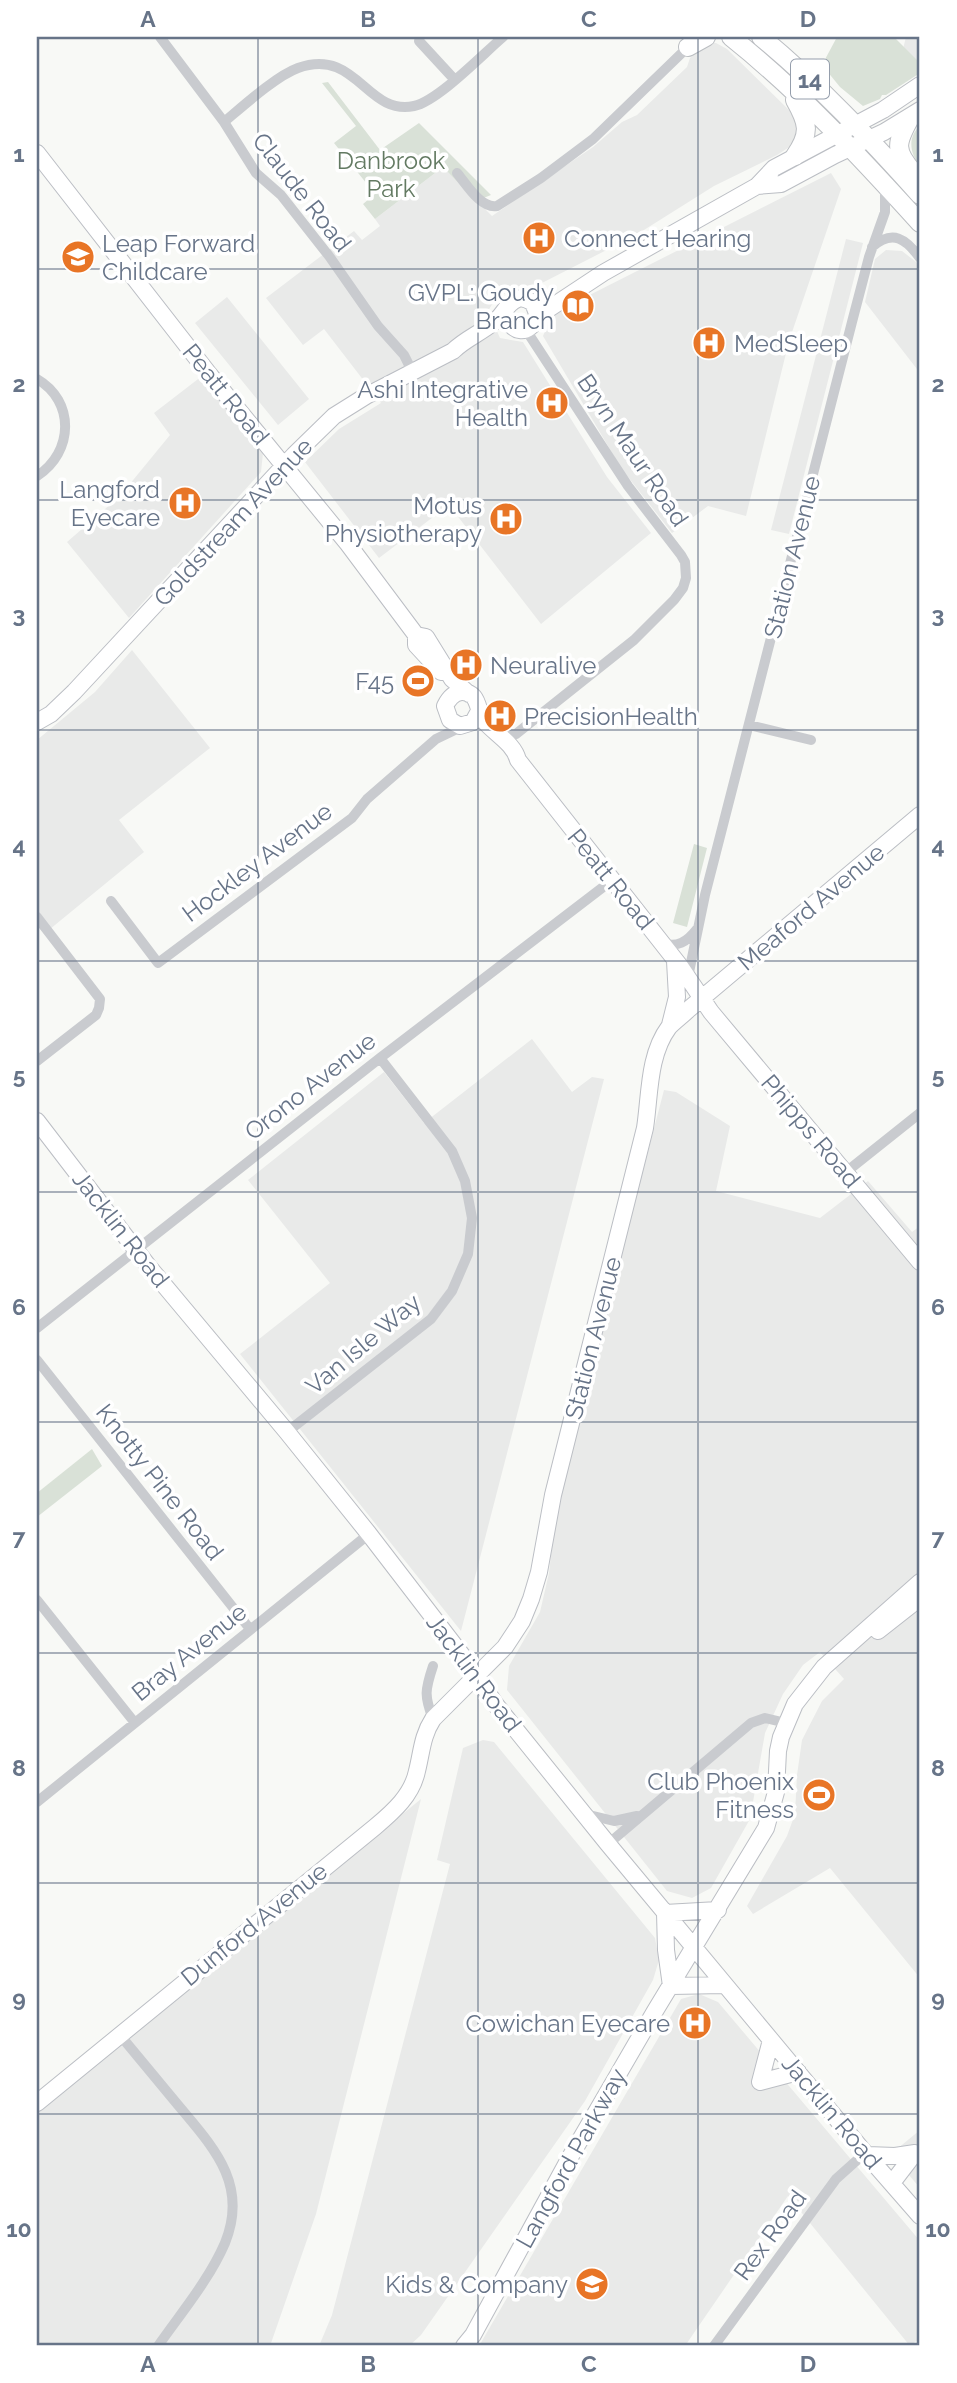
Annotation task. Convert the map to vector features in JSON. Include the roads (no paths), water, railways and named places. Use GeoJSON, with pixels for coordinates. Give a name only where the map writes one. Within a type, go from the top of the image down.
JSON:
{"type":"FeatureCollection","features":[{"type":"Feature","properties":{"kind":"main road"},"geometry":{"type":"LineString","coordinates":[[689,42],[706,37]]}},
{"type":"Feature","properties":{"kind":"main road","name":"14"},"geometry":{"type":"LineString","coordinates":[[731,37],[837,134],[920,223]]}},
{"type":"Feature","properties":{"kind":"main road","name":"14"},"geometry":{"type":"LineString","coordinates":[[761,37],[812,81],[870,139],[920,195]]}},
{"type":"Feature","properties":{"kind":"main road"},"geometry":{"type":"LineString","coordinates":[[786,85],[806,119],[807,134],[795,156]]}},
{"type":"Feature","properties":{"kind":"main road","name":"Goldstream Avenue"},"geometry":{"type":"LineString","coordinates":[[37,722],[51,714],[74,692],[284,466],[334,416],[412,371],[453,351],[468,349],[525,319],[757,186],[774,168],[883,110],[920,85]]}},
{"type":"Feature","properties":{"kind":"main road"},"geometry":{"type":"LineString","coordinates":[[915,114],[900,135],[901,158],[920,180]]}},
{"type":"Feature","properties":{"kind":"main road","name":"Goldstream Avenue"},"geometry":{"type":"LineString","coordinates":[[757,186],[781,184],[915,114]]}},
{"type":"Feature","properties":{"kind":"main road","name":"Peatt Road"},"geometry":{"type":"LineString","coordinates":[[37,153],[341,535],[416,635],[416,645],[443,677],[447,690],[446,708],[451,722],[487,733],[510,756],[512,745]]}},
{"type":"Feature","properties":{"kind":"main road","name":"Peatt Road"},"geometry":{"type":"LineString","coordinates":[[416,635],[426,637],[452,679],[478,702],[484,721],[512,745],[611,880],[703,998]]}},
{"type":"Feature","properties":{"kind":"main road"},"geometry":{"type":"LineString","coordinates":[[446,708],[457,693],[469,694]]}},
{"type":"Feature","properties":{"kind":"main road"},"geometry":{"type":"LineString","coordinates":[[464,726],[477,718],[479,711]]}},
{"type":"Feature","properties":{"kind":"main road","name":"Meaford Avenue"},"geometry":{"type":"LineString","coordinates":[[703,998],[920,815]]}},
{"type":"Feature","properties":{"kind":"main road"},"geometry":{"type":"LineString","coordinates":[[669,1028],[677,997],[675,960]]}},
{"type":"Feature","properties":{"kind":"main road","name":"Station Avenue"},"geometry":{"type":"LineString","coordinates":[[476,1676],[505,1647],[522,1621],[536,1585],[553,1494],[645,1128],[655,1060],[669,1028],[703,998]]}},
{"type":"Feature","properties":{"kind":"main road","name":"Phipps Road"},"geometry":{"type":"LineString","coordinates":[[703,998],[742,1049],[920,1262]]}},
{"type":"Feature","properties":{"kind":"main road","name":"Jacklin Road"},"geometry":{"type":"LineString","coordinates":[[37,1121],[137,1250],[369,1534],[496,1704],[583,1813],[724,1985],[920,2216]]}},
{"type":"Feature","properties":{"kind":"main road","name":"Langford Parkway"},"geometry":{"type":"LineString","coordinates":[[464,2346],[473,2335],[569,2159],[766,1828],[776,1792],[778,1751],[786,1723],[808,1685],[824,1667],[920,1582]]}},
{"type":"Feature","properties":{"kind":"main road","name":"Langford Parkway"},"geometry":{"type":"LineString","coordinates":[[851,1645],[866,1640],[920,1598]]}},
{"type":"Feature","properties":{"kind":"main road","name":"Dunford Avenue"},"geometry":{"type":"LineString","coordinates":[[37,2103],[398,1806],[411,1788],[417,1772],[422,1739],[433,1719],[476,1676]]}},
{"type":"Feature","properties":{"kind":"main road"},"geometry":{"type":"LineString","coordinates":[[718,1910],[665,1913],[666,1950],[671,1986],[724,1985]]}},
{"type":"Feature","properties":{"kind":"main road"},"geometry":{"type":"LineString","coordinates":[[771,2040],[760,2082],[798,2072]]}},
{"type":"Feature","properties":{"kind":"main road"},"geometry":{"type":"LineString","coordinates":[[866,2154],[895,2156],[915,2153],[892,2183]]}},
{"type":"Feature","properties":{"kind":"street","name":"Claude Road"},"geometry":{"type":"LineString","coordinates":[[160,37],[224,122],[256,173],[290,205],[378,326],[404,355],[412,371]]}},
{"type":"Feature","properties":{"kind":"street"},"geometry":{"type":"LineString","coordinates":[[224,122],[288,73],[304,66],[321,64],[340,68],[378,98],[394,106],[423,103],[503,37]]}},
{"type":"Feature","properties":{"kind":"street"},"geometry":{"type":"LineString","coordinates":[[419,41],[454,79]]}},
{"type":"Feature","properties":{"kind":"street"},"geometry":{"type":"LineString","coordinates":[[457,173],[485,204],[498,206],[593,139],[689,42]]}},
{"type":"Feature","properties":{"kind":"street","name":"Station Avenue"},"geometry":{"type":"LineString","coordinates":[[688,977],[697,929],[872,247],[885,212],[886,185]]}},
{"type":"Feature","properties":{"kind":"street"},"geometry":{"type":"LineString","coordinates":[[872,247],[880,240],[894,237],[906,242],[920,258]]}},
{"type":"Feature","properties":{"kind":"street","name":"Bryn Maur Road"},"geometry":{"type":"LineString","coordinates":[[512,745],[639,636],[677,596],[686,578],[685,562],[681,555],[615,468],[539,347],[525,319]]}},
{"type":"Feature","properties":{"kind":"street"},"geometry":{"type":"LineString","coordinates":[[37,379],[50,387],[60,400],[65,438],[57,457],[37,476]]}},
{"type":"Feature","properties":{"kind":"street","name":"Hockley Avenue"},"geometry":{"type":"LineString","coordinates":[[436,739],[446,708]]}},
{"type":"Feature","properties":{"kind":"street"},"geometry":{"type":"LineString","coordinates":[[749,725],[811,740]]}},
{"type":"Feature","properties":{"kind":"street","name":"Hockley Avenue"},"geometry":{"type":"LineString","coordinates":[[111,901],[158,963],[352,818],[367,799],[436,739],[464,726]]}},
{"type":"Feature","properties":{"kind":"street","name":"Orono Avenue"},"geometry":{"type":"LineString","coordinates":[[37,1328],[611,880]]}},
{"type":"Feature","properties":{"kind":"street"},"geometry":{"type":"LineString","coordinates":[[37,917],[100,999],[96,1016],[37,1061]]}},
{"type":"Feature","properties":{"kind":"street"},"geometry":{"type":"LineString","coordinates":[[662,943],[670,945],[684,942],[697,929]]}},
{"type":"Feature","properties":{"kind":"street","name":"Van Isle Way"},"geometry":{"type":"LineString","coordinates":[[287,1432],[431,1318],[452,1292],[468,1254],[472,1218],[465,1181],[452,1151],[380,1058]]}},
{"type":"Feature","properties":{"kind":"street"},"geometry":{"type":"LineString","coordinates":[[846,1172],[920,1112]]}},
{"type":"Feature","properties":{"kind":"street","name":"Knotty Pine Road"},"geometry":{"type":"LineString","coordinates":[[37,1360],[250,1629]]}},
{"type":"Feature","properties":{"kind":"street","name":"Bray Avenue"},"geometry":{"type":"LineString","coordinates":[[37,1802],[369,1534]]}},
{"type":"Feature","properties":{"kind":"street"},"geometry":{"type":"LineString","coordinates":[[38,1605],[135,1723]]}},
{"type":"Feature","properties":{"kind":"street"},"geometry":{"type":"LineString","coordinates":[[433,1666],[425,1699],[433,1719]]}},
{"type":"Feature","properties":{"kind":"street"},"geometry":{"type":"LineString","coordinates":[[608,1844],[751,1723],[765,1718],[786,1723]]}},
{"type":"Feature","properties":{"kind":"street"},"geometry":{"type":"LineString","coordinates":[[583,1813],[614,1821],[640,1815]]}},
{"type":"Feature","properties":{"kind":"street"},"geometry":{"type":"LineString","coordinates":[[120,2035],[218,2152],[230,2185],[233,2213],[225,2241],[210,2272],[158,2346]]}},
{"type":"Feature","properties":{"kind":"street","name":"Rex Road"},"geometry":{"type":"LineString","coordinates":[[714,2346],[836,2179],[866,2154]]}},
{"type":"Feature","properties":{"kind":"place","name":"Connect Hearing"},"geometry":{"type":"Point","coordinates":[539,238]}},
{"type":"Feature","properties":{"kind":"place","name":"Leap Forward Childcare"},"geometry":{"type":"Point","coordinates":[78,257]}},
{"type":"Feature","properties":{"kind":"place","name":"GVPL: Goudy Branch"},"geometry":{"type":"Point","coordinates":[578,306]}},
{"type":"Feature","properties":{"kind":"place","name":"MedSleep"},"geometry":{"type":"Point","coordinates":[709,343]}},
{"type":"Feature","properties":{"kind":"place","name":"Ashi Integrative Health"},"geometry":{"type":"Point","coordinates":[552,403]}},
{"type":"Feature","properties":{"kind":"place","name":"Langford Eyecare"},"geometry":{"type":"Point","coordinates":[185,503]}},
{"type":"Feature","properties":{"kind":"place","name":"Motus Physiotherapy"},"geometry":{"type":"Point","coordinates":[506,519]}},
{"type":"Feature","properties":{"kind":"place","name":"Neuralive"},"geometry":{"type":"Point","coordinates":[466,665]}},
{"type":"Feature","properties":{"kind":"place","name":"F45"},"geometry":{"type":"Point","coordinates":[418,681]}},
{"type":"Feature","properties":{"kind":"place","name":"PrecisionHealth"},"geometry":{"type":"Point","coordinates":[500,716]}},
{"type":"Feature","properties":{"kind":"place","name":"Club Phoenix Fitness"},"geometry":{"type":"Point","coordinates":[819,1795]}},
{"type":"Feature","properties":{"kind":"place","name":"Cowichan Eyecare"},"geometry":{"type":"Point","coordinates":[695,2023]}},
{"type":"Feature","properties":{"kind":"place","name":"Kids & Company"},"geometry":{"type":"Point","coordinates":[592,2284]}},
{"type":"Feature","properties":{"kind":"park label","name":"Danbrook Park"},"geometry":{"type":"Point","coordinates":[391,174]}}]}
